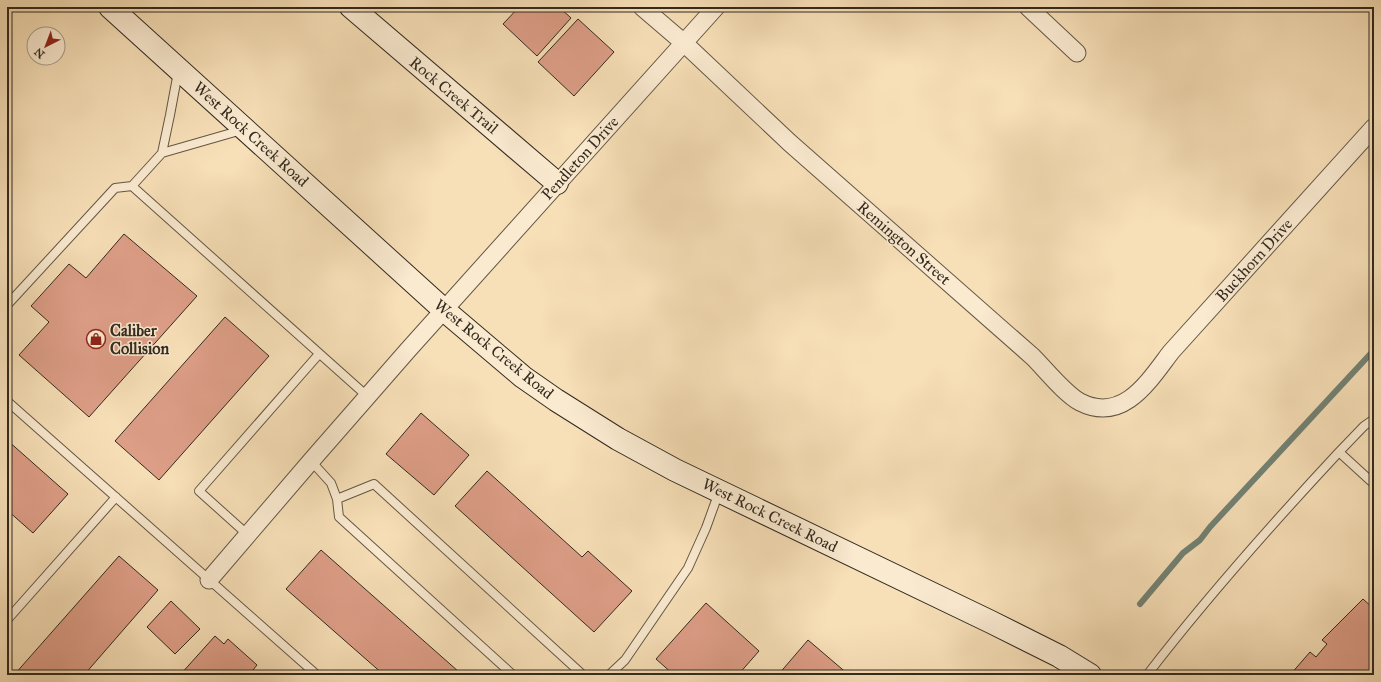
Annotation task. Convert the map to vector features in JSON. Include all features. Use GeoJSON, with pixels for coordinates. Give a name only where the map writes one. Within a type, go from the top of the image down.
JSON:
{"type":"FeatureCollection","features":[{"type":"Feature","properties":{"kind":"main road","name":"West Rock Creek Road"},"geometry":{"type":"LineString","coordinates":[[110,7],[444,310],[523,377],[556,400],[618,439],[720,491],[1046,649],[1090,675]]}},
{"type":"Feature","properties":{"kind":"main road","name":"Rock Creek Trail"},"geometry":{"type":"LineString","coordinates":[[351,7],[557,183]]}},
{"type":"Feature","properties":{"kind":"street","name":"Remington Street"},"geometry":{"type":"LineString","coordinates":[[642,7],[684,43],[790,143],[1033,358],[1065,391],[1080,402],[1106,409],[1120,404],[1136,395]]}},
{"type":"Feature","properties":{"kind":"street","name":"Pendleton Drive"},"geometry":{"type":"LineString","coordinates":[[209,580],[367,396],[716,7]]}},
{"type":"Feature","properties":{"kind":"street"},"geometry":{"type":"LineString","coordinates":[[1028,7],[1077,53]]}},
{"type":"Feature","properties":{"kind":"street","name":"Buckhorn Drive"},"geometry":{"type":"LineString","coordinates":[[1136,395],[1146,385],[1171,352],[1374,127]]}},
{"type":"Feature","properties":{"kind":"lane"},"geometry":{"type":"LineString","coordinates":[[7,302],[9,303],[115,188],[132,186],[162,153],[178,69]]}},
{"type":"Feature","properties":{"kind":"lane"},"geometry":{"type":"LineString","coordinates":[[162,153],[245,129]]}},
{"type":"Feature","properties":{"kind":"lane"},"geometry":{"type":"LineString","coordinates":[[132,186],[367,396]]}},
{"type":"Feature","properties":{"kind":"lane"},"geometry":{"type":"LineString","coordinates":[[248,534],[199,491],[319,354]]}},
{"type":"Feature","properties":{"kind":"lane"},"geometry":{"type":"LineString","coordinates":[[7,401],[317,675]]}},
{"type":"Feature","properties":{"kind":"lane"},"geometry":{"type":"LineString","coordinates":[[1147,675],[1205,602],[1283,513],[1364,426],[1374,419]]}},
{"type":"Feature","properties":{"kind":"lane"},"geometry":{"type":"LineString","coordinates":[[1339,452],[1374,484]]}},
{"type":"Feature","properties":{"kind":"lane"},"geometry":{"type":"LineString","coordinates":[[310,461],[331,483],[337,499],[339,517],[513,675]]}},
{"type":"Feature","properties":{"kind":"lane"},"geometry":{"type":"LineString","coordinates":[[337,499],[374,484],[583,675]]}},
{"type":"Feature","properties":{"kind":"lane"},"geometry":{"type":"LineString","coordinates":[[609,675],[625,660],[688,568],[706,528],[720,491]]}},
{"type":"Feature","properties":{"kind":"lane"},"geometry":{"type":"LineString","coordinates":[[7,620],[116,497]]}},
{"type":"Feature","properties":{"kind":"lane"},"geometry":{"type":"LineString","coordinates":[[304,675],[310,668]]}},
{"type":"Feature","properties":{"kind":"building"},"geometry":{"type":"Polygon","coordinates":[[[519,7],[559,7],[571,18],[537,56],[503,24],[519,7]]]}},
{"type":"Feature","properties":{"kind":"building"},"geometry":{"type":"Polygon","coordinates":[[[578,19],[614,52],[574,96],[538,62],[578,19]]]}},
{"type":"Feature","properties":{"kind":"building","name":"Caliber Collision"},"geometry":{"type":"Polygon","coordinates":[[[124,234],[197,296],[89,417],[19,355],[49,322],[31,306],[69,264],[86,278],[124,234]]]}},
{"type":"Feature","properties":{"kind":"building"},"geometry":{"type":"Polygon","coordinates":[[[225,317],[269,356],[159,480],[115,441],[225,317]]]}},
{"type":"Feature","properties":{"kind":"building"},"geometry":{"type":"Polygon","coordinates":[[[421,413],[469,455],[434,495],[386,454],[421,413]]]}},
{"type":"Feature","properties":{"kind":"building"},"geometry":{"type":"Polygon","coordinates":[[[7,440],[68,494],[33,533],[7,510],[7,440]]]}},
{"type":"Feature","properties":{"kind":"building"},"geometry":{"type":"Polygon","coordinates":[[[487,471],[582,557],[588,551],[632,591],[594,632],[455,506],[487,471]]]}},
{"type":"Feature","properties":{"kind":"building"},"geometry":{"type":"Polygon","coordinates":[[[321,550],[459,672],[457,675],[384,675],[286,589],[321,550]]]}},
{"type":"Feature","properties":{"kind":"building"},"geometry":{"type":"Polygon","coordinates":[[[119,556],[158,590],[84,675],[14,675],[119,556]]]}},
{"type":"Feature","properties":{"kind":"building"},"geometry":{"type":"Polygon","coordinates":[[[1363,599],[1374,609],[1374,675],[1290,675],[1310,652],[1316,657],[1327,644],[1322,640],[1363,599]]]}},
{"type":"Feature","properties":{"kind":"building"},"geometry":{"type":"Polygon","coordinates":[[[171,601],[200,629],[175,654],[147,627],[171,601]]]}},
{"type":"Feature","properties":{"kind":"building"},"geometry":{"type":"Polygon","coordinates":[[[706,603],[759,651],[738,675],[674,675],[656,659],[706,603]]]}},
{"type":"Feature","properties":{"kind":"building"},"geometry":{"type":"Polygon","coordinates":[[[215,636],[224,644],[228,639],[257,665],[249,675],[180,675],[215,636]]]}},
{"type":"Feature","properties":{"kind":"building"},"geometry":{"type":"Polygon","coordinates":[[[808,640],[849,675],[778,675],[808,640]]]}},
{"type":"Feature","properties":{"kind":"waterway"},"geometry":{"type":"LineString","coordinates":[[1140,604],[1183,553],[1200,540],[1210,527],[1374,350]]}},
{"type":"Feature","properties":{"kind":"place","name":"Caliber Collision"},"geometry":{"type":"Point","coordinates":[96,339]}}]}
